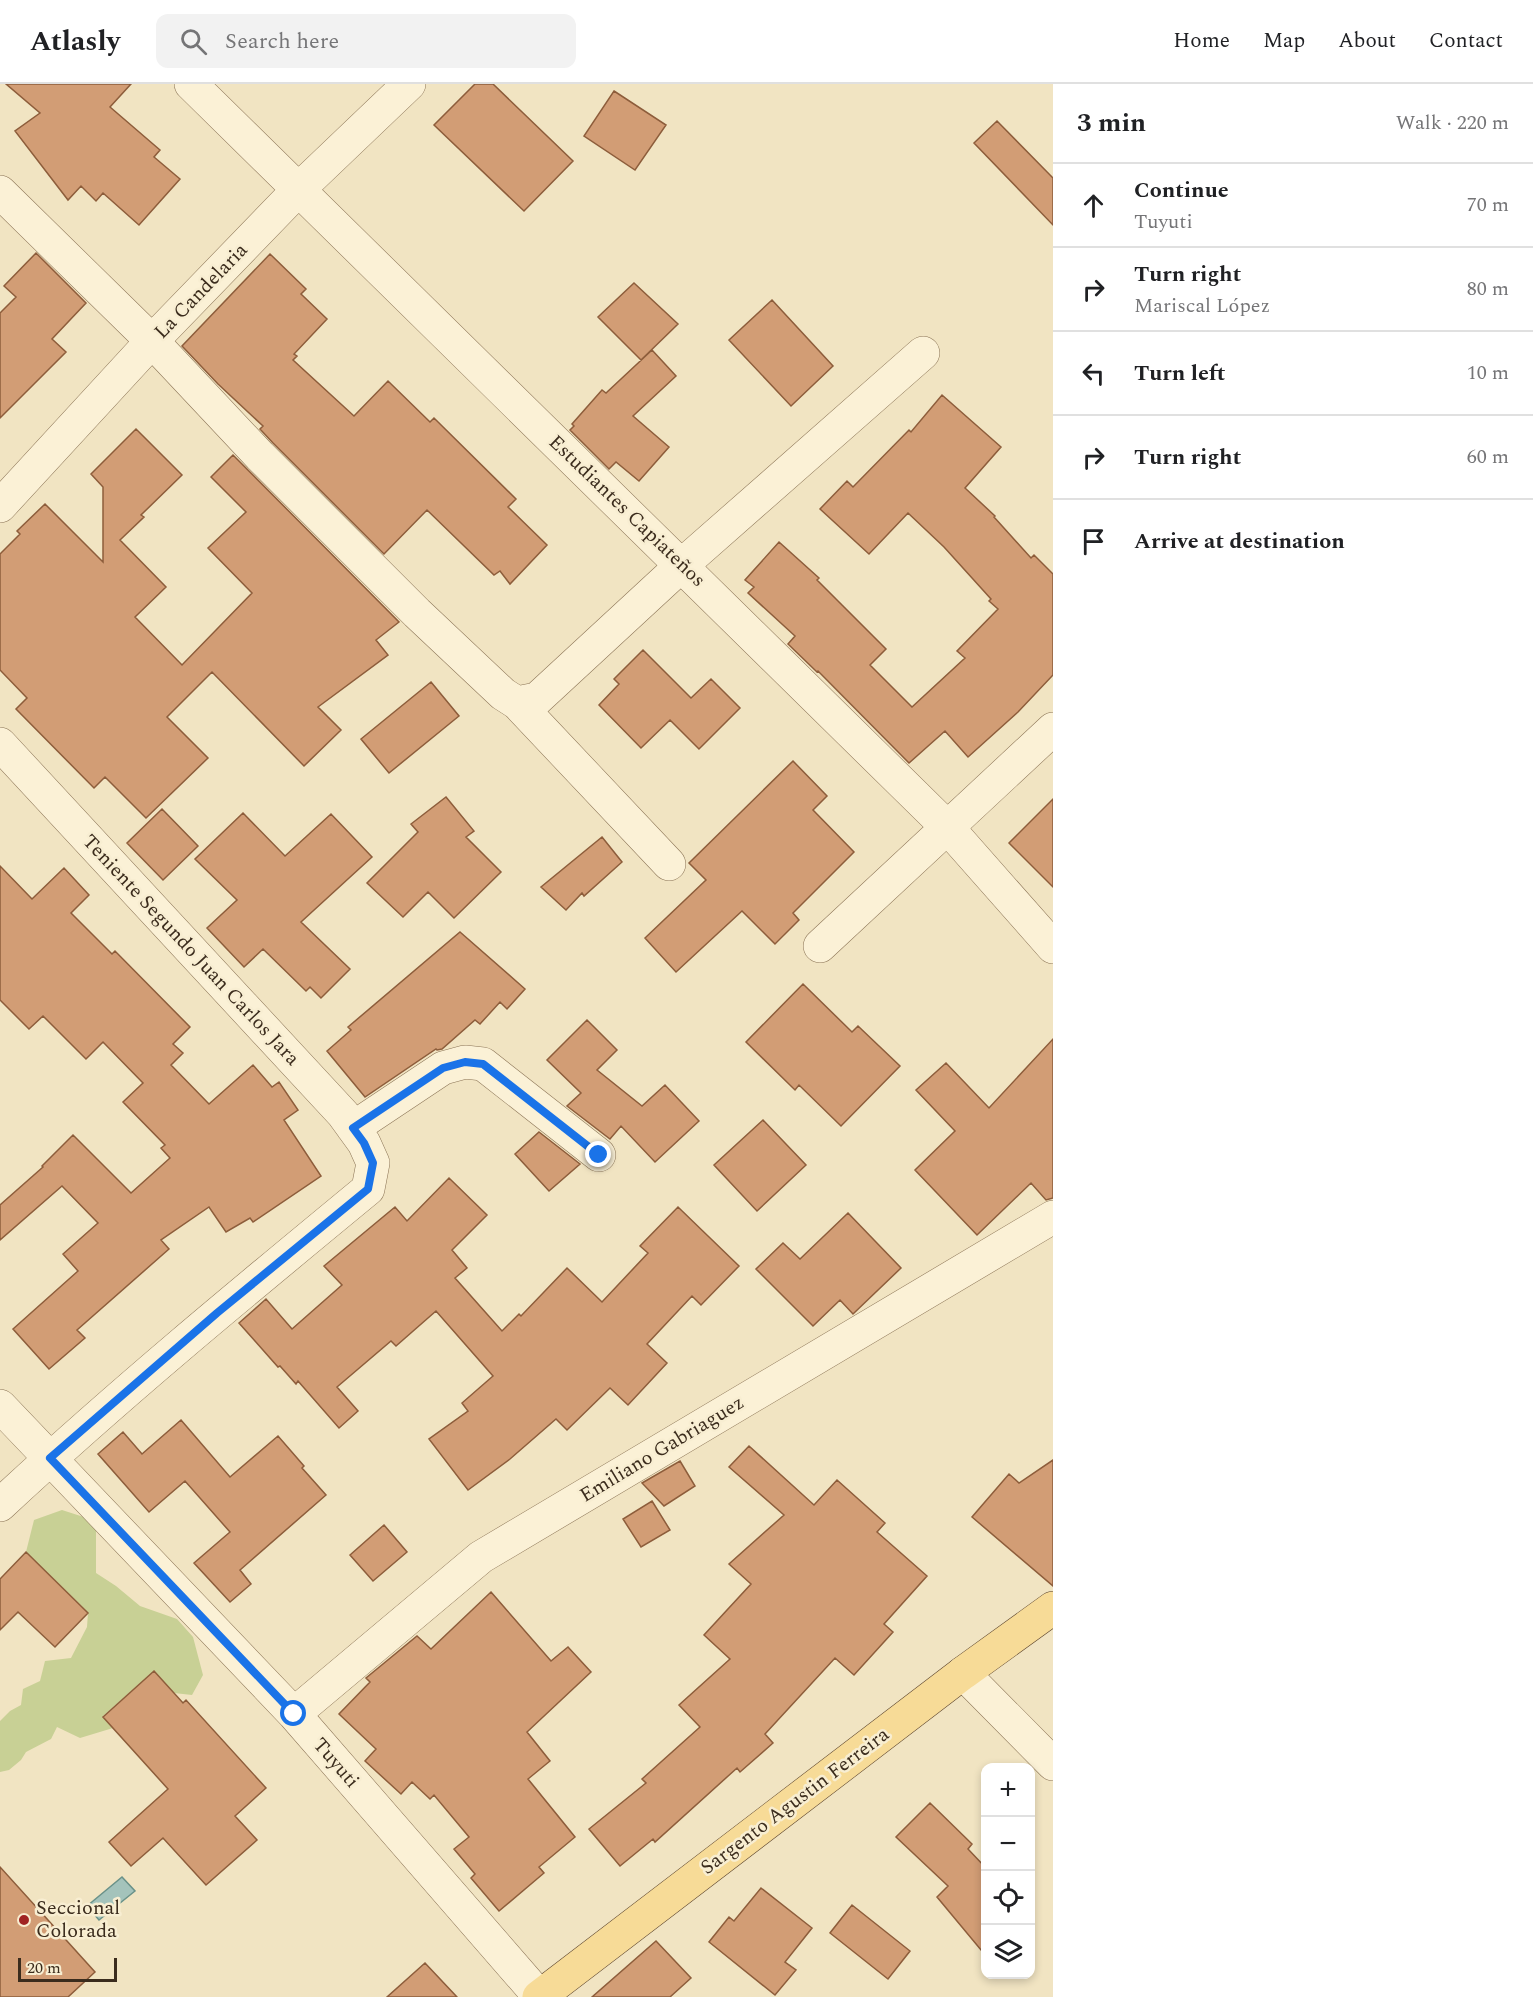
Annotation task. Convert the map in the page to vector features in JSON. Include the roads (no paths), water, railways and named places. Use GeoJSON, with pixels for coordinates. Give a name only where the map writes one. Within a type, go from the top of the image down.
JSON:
{"type":"FeatureCollection","features":[{"type":"Feature","properties":{"kind":"main road","name":"Sargento Agustin Ferreira"},"geometry":{"type":"LineString","coordinates":[[539,1997],[963,1673],[1053,1608]]}},
{"type":"Feature","properties":{"kind":"street","name":"Estudiantes Capiateños"},"geometry":{"type":"LineString","coordinates":[[191,84],[948,828],[1053,947]]}},
{"type":"Feature","properties":{"kind":"street","name":"La Candelaria"},"geometry":{"type":"LineString","coordinates":[[0,506],[152,341],[298,189],[409,84]]}},
{"type":"Feature","properties":{"kind":"street"},"geometry":{"type":"LineString","coordinates":[[0,192],[152,341],[260,456],[417,613],[503,694],[518,703],[669,864]]}},
{"type":"Feature","properties":{"kind":"street"},"geometry":{"type":"LineString","coordinates":[[518,703],[537,699],[682,566],[923,354]]}},
{"type":"Feature","properties":{"kind":"street"},"geometry":{"type":"LineString","coordinates":[[820,946],[1053,729]]}},
{"type":"Feature","properties":{"kind":"street","name":"Teniente Segundo Juan Carlos Jara"},"geometry":{"type":"LineString","coordinates":[[0,744],[343,1114],[364,1143],[373,1163],[368,1189],[217,1313],[50,1458]]}},
{"type":"Feature","properties":{"kind":"street"},"geometry":{"type":"LineString","coordinates":[[353,1128],[443,1068],[465,1062],[483,1064],[599,1155]]}},
{"type":"Feature","properties":{"kind":"street","name":"Emiliano Gabriaguez"},"geometry":{"type":"LineString","coordinates":[[294,1714],[481,1557],[1053,1217]]}},
{"type":"Feature","properties":{"kind":"street","name":"Tuyuti"},"geometry":{"type":"LineString","coordinates":[[0,1406],[294,1714],[539,1997]]}},
{"type":"Feature","properties":{"kind":"street"},"geometry":{"type":"LineString","coordinates":[[0,1505],[50,1458]]}},
{"type":"Feature","properties":{"kind":"street"},"geometry":{"type":"LineString","coordinates":[[963,1673],[1053,1764]]}},
{"type":"Feature","properties":{"kind":"water"},"geometry":{"type":"Polygon","coordinates":[[[122,1877],[135,1891],[99,1920],[87,1906],[122,1877]]]}},
{"type":"Feature","properties":{"kind":"place","name":"Seccional Colorada"},"geometry":{"type":"Point","coordinates":[24,1920]}}]}
